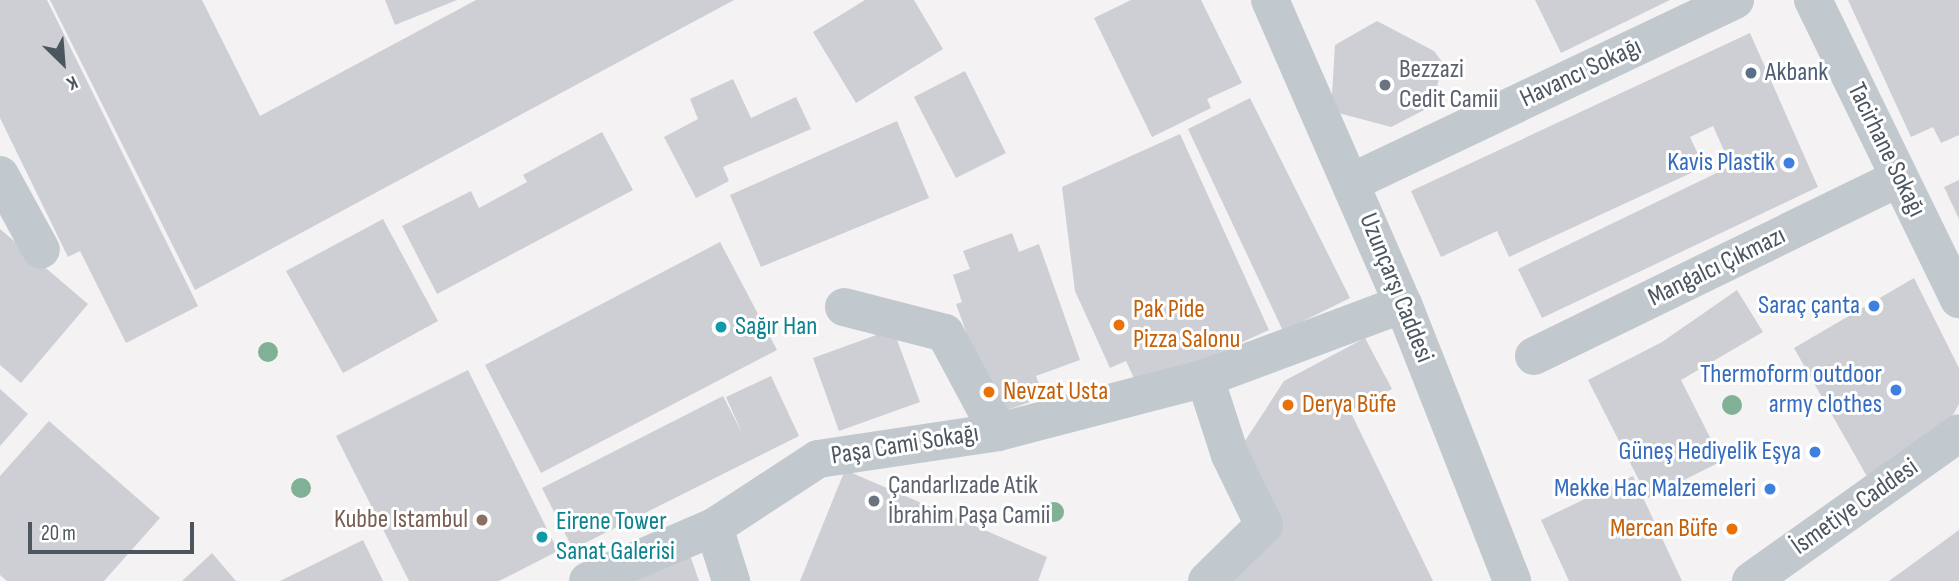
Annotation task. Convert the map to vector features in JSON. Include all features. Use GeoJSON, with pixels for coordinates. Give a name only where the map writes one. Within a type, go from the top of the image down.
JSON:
{"type":"FeatureCollection","features":[{"type":"Feature","properties":{"kind":"street","name":"Uzunçarşı Caddesi"},"geometry":{"type":"LineString","coordinates":[[1270,0],[1352,182],[1513,581]]}},
{"type":"Feature","properties":{"kind":"street","name":"Havancı Sokağı"},"geometry":{"type":"LineString","coordinates":[[1352,182],[1735,0]]}},
{"type":"Feature","properties":{"kind":"street","name":"Tacirhane Sokağı"},"geometry":{"type":"LineString","coordinates":[[1813,0],[1959,299]]}},
{"type":"Feature","properties":{"kind":"street"},"geometry":{"type":"LineString","coordinates":[[0,175],[41,250]]}},
{"type":"Feature","properties":{"kind":"street","name":"Mangalcı Çıkmazı"},"geometry":{"type":"LineString","coordinates":[[1534,356],[1899,178]]}},
{"type":"Feature","properties":{"kind":"street","name":"Paşa Cami Sokağı"},"geometry":{"type":"LineString","coordinates":[[588,581],[714,527],[818,458],[998,432],[1205,378],[1403,304]]}},
{"type":"Feature","properties":{"kind":"street"},"geometry":{"type":"LineString","coordinates":[[844,307],[945,333],[998,432]]}},
{"type":"Feature","properties":{"kind":"street"},"geometry":{"type":"LineString","coordinates":[[1205,378],[1230,455],[1264,525],[1207,581]]}},
{"type":"Feature","properties":{"kind":"street","name":"İsmetiye Caddesi"},"geometry":{"type":"LineString","coordinates":[[1751,581],[1959,433]]}},
{"type":"Feature","properties":{"kind":"street"},"geometry":{"type":"LineString","coordinates":[[714,527],[731,581]]}},
{"type":"Feature","properties":{"kind":"building"},"geometry":{"type":"Polygon","coordinates":[[[0,0],[47,0],[198,306],[126,343],[80,251],[68,257],[0,118],[0,0]]]}},
{"type":"Feature","properties":{"kind":"building"},"geometry":{"type":"Polygon","coordinates":[[[50,0],[202,0],[260,116],[476,0],[734,0],[195,290],[50,0]]]}},
{"type":"Feature","properties":{"kind":"building"},"geometry":{"type":"Polygon","coordinates":[[[385,0],[457,0],[395,25],[385,0]]]}},
{"type":"Feature","properties":{"kind":"building"},"geometry":{"type":"Polygon","coordinates":[[[865,0],[914,0],[943,49],[856,103],[813,32],[865,0]]]}},
{"type":"Feature","properties":{"kind":"building"},"geometry":{"type":"Polygon","coordinates":[[[1131,0],[1201,0],[1242,83],[1207,99],[1211,108],[1152,137],[1094,18],[1131,0]]]}},
{"type":"Feature","properties":{"kind":"building"},"geometry":{"type":"Polygon","coordinates":[[[1535,0],[1670,0],[1561,53],[1535,0]]]}},
{"type":"Feature","properties":{"kind":"building"},"geometry":{"type":"Polygon","coordinates":[[[1848,0],[1959,0],[1959,135],[1941,143],[1933,127],[1911,137],[1848,0]]]}},
{"type":"Feature","properties":{"kind":"building","name":"Bezzazi Cedit Camii"},"geometry":{"type":"Polygon","coordinates":[[[1377,21],[1434,51],[1443,63],[1432,106],[1391,127],[1331,111],[1335,45],[1377,21]]]}},
{"type":"Feature","properties":{"kind":"building"},"geometry":{"type":"Polygon","coordinates":[[[1750,33],[1818,187],[1542,318],[1518,269],[1731,166],[1713,126],[1690,137],[1704,167],[1509,257],[1497,231],[1441,257],[1411,191],[1750,33]]]}},
{"type":"Feature","properties":{"kind":"building"},"geometry":{"type":"Polygon","coordinates":[[[965,71],[1006,153],[956,178],[914,97],[965,71]]]}},
{"type":"Feature","properties":{"kind":"building"},"geometry":{"type":"Polygon","coordinates":[[[733,79],[751,118],[796,97],[811,129],[723,167],[729,181],[696,198],[664,137],[698,119],[690,99],[733,79]]]}},
{"type":"Feature","properties":{"kind":"building"},"geometry":{"type":"Polygon","coordinates":[[[1250,98],[1350,298],[1283,331],[1188,129],[1250,98]]]}},
{"type":"Feature","properties":{"kind":"building"},"geometry":{"type":"Polygon","coordinates":[[[897,121],[929,198],[761,267],[730,195],[897,121]]]}},
{"type":"Feature","properties":{"kind":"building"},"geometry":{"type":"Polygon","coordinates":[[[602,132],[633,190],[437,294],[402,226],[471,191],[479,208],[527,182],[523,175],[602,132]]]}},
{"type":"Feature","properties":{"kind":"building"},"geometry":{"type":"Polygon","coordinates":[[[1180,134],[1269,330],[1139,389],[1126,361],[1110,368],[1075,291],[1062,187],[1180,134]]]}},
{"type":"Feature","properties":{"kind":"building"},"geometry":{"type":"Polygon","coordinates":[[[1959,180],[1959,219],[1944,187],[1959,180]]]}},
{"type":"Feature","properties":{"kind":"building"},"geometry":{"type":"Polygon","coordinates":[[[383,219],[438,321],[343,373],[286,271],[383,219]]]}},
{"type":"Feature","properties":{"kind":"building"},"geometry":{"type":"Polygon","coordinates":[[[0,229],[88,304],[21,383],[0,365],[0,229]]]}},
{"type":"Feature","properties":{"kind":"building"},"geometry":{"type":"Polygon","coordinates":[[[1012,233],[1019,252],[1039,244],[1080,360],[1036,376],[1044,397],[996,414],[956,304],[962,302],[953,275],[970,269],[963,251],[1012,233]]]}},
{"type":"Feature","properties":{"kind":"building"},"geometry":{"type":"Polygon","coordinates":[[[720,242],[777,350],[541,473],[485,365],[720,242]]]}},
{"type":"Feature","properties":{"kind":"building"},"geometry":{"type":"Polygon","coordinates":[[[1914,278],[1959,368],[1959,404],[1944,431],[1869,480],[1794,348],[1914,278]]]}},
{"type":"Feature","properties":{"kind":"building"},"geometry":{"type":"Polygon","coordinates":[[[1737,290],[1763,332],[1681,380],[1722,461],[1648,498],[1588,380],[1662,342],[1737,290]]]}},
{"type":"Feature","properties":{"kind":"building"},"geometry":{"type":"Polygon","coordinates":[[[893,329],[920,402],[839,431],[813,358],[893,329]]]}},
{"type":"Feature","properties":{"kind":"building"},"geometry":{"type":"Polygon","coordinates":[[[1365,338],[1392,389],[1350,411],[1433,581],[1217,581],[1272,528],[1234,458],[1284,381],[1365,338]]]}},
{"type":"Feature","properties":{"kind":"building"},"geometry":{"type":"Polygon","coordinates":[[[468,370],[558,551],[499,581],[409,581],[336,436],[468,370]]]}},
{"type":"Feature","properties":{"kind":"building"},"geometry":{"type":"Polygon","coordinates":[[[771,376],[799,436],[573,549],[542,488],[723,396],[742,433],[726,397],[771,376]]]}},
{"type":"Feature","properties":{"kind":"building"},"geometry":{"type":"Polygon","coordinates":[[[0,389],[28,414],[0,446],[0,389]]]}},
{"type":"Feature","properties":{"kind":"building"},"geometry":{"type":"Polygon","coordinates":[[[49,421],[160,518],[104,581],[7,581],[0,575],[0,476],[49,421]]]}},
{"type":"Feature","properties":{"kind":"building","name":"Çandarlızade Atik İbrahim Paşa Camii"},"geometry":{"type":"Polygon","coordinates":[[[845,470],[1047,557],[1038,581],[800,581],[845,470]]]}},
{"type":"Feature","properties":{"kind":"building"},"geometry":{"type":"Polygon","coordinates":[[[1633,476],[1682,581],[1569,581],[1541,520],[1633,476]]]}},
{"type":"Feature","properties":{"kind":"building"},"geometry":{"type":"Polygon","coordinates":[[[1959,530],[1959,581],[1889,581],[1959,530]]]}},
{"type":"Feature","properties":{"kind":"building"},"geometry":{"type":"Polygon","coordinates":[[[363,540],[383,581],[280,581],[363,540]]]}},
{"type":"Feature","properties":{"kind":"building"},"geometry":{"type":"Polygon","coordinates":[[[689,552],[699,581],[609,581],[689,552]]]}},
{"type":"Feature","properties":{"kind":"building"},"geometry":{"type":"Polygon","coordinates":[[[212,553],[236,581],[182,581],[212,553]]]}},
{"type":"Feature","properties":{"kind":"place","name":"Akbank"},"geometry":{"type":"Point","coordinates":[1751,73]}},
{"type":"Feature","properties":{"kind":"place","name":"Bezzazi Cedit Camii"},"geometry":{"type":"Point","coordinates":[1385,85]}},
{"type":"Feature","properties":{"kind":"place","name":"Kavis Plastik"},"geometry":{"type":"Point","coordinates":[1789,163]}},
{"type":"Feature","properties":{"kind":"place","name":"Saraç çanta"},"geometry":{"type":"Point","coordinates":[1874,306]}},
{"type":"Feature","properties":{"kind":"place","name":"Pak Pide Pizza Salonu"},"geometry":{"type":"Point","coordinates":[1119,325]}},
{"type":"Feature","properties":{"kind":"place","name":"Sağır Han"},"geometry":{"type":"Point","coordinates":[721,327]}},
{"type":"Feature","properties":{"kind":"place","name":"Thermoform outdoor army clothes"},"geometry":{"type":"Point","coordinates":[1896,390]}},
{"type":"Feature","properties":{"kind":"place","name":"Nevzat Usta"},"geometry":{"type":"Point","coordinates":[989,392]}},
{"type":"Feature","properties":{"kind":"place","name":"Derya Büfe"},"geometry":{"type":"Point","coordinates":[1288,405]}},
{"type":"Feature","properties":{"kind":"place","name":"Güneş Hediyelik Eşya"},"geometry":{"type":"Point","coordinates":[1815,452]}},
{"type":"Feature","properties":{"kind":"place","name":"Mekke Hac Malzemeleri"},"geometry":{"type":"Point","coordinates":[1770,489]}},
{"type":"Feature","properties":{"kind":"place","name":"Çandarlızade Atik İbrahim Paşa Camii"},"geometry":{"type":"Point","coordinates":[874,501]}},
{"type":"Feature","properties":{"kind":"place","name":"Kubbe Istambul"},"geometry":{"type":"Point","coordinates":[482,520]}},
{"type":"Feature","properties":{"kind":"place","name":"Mercan Büfe"},"geometry":{"type":"Point","coordinates":[1732,529]}},
{"type":"Feature","properties":{"kind":"place","name":"Eirene Tower Sanat Galerisi"},"geometry":{"type":"Point","coordinates":[542,537]}}]}
